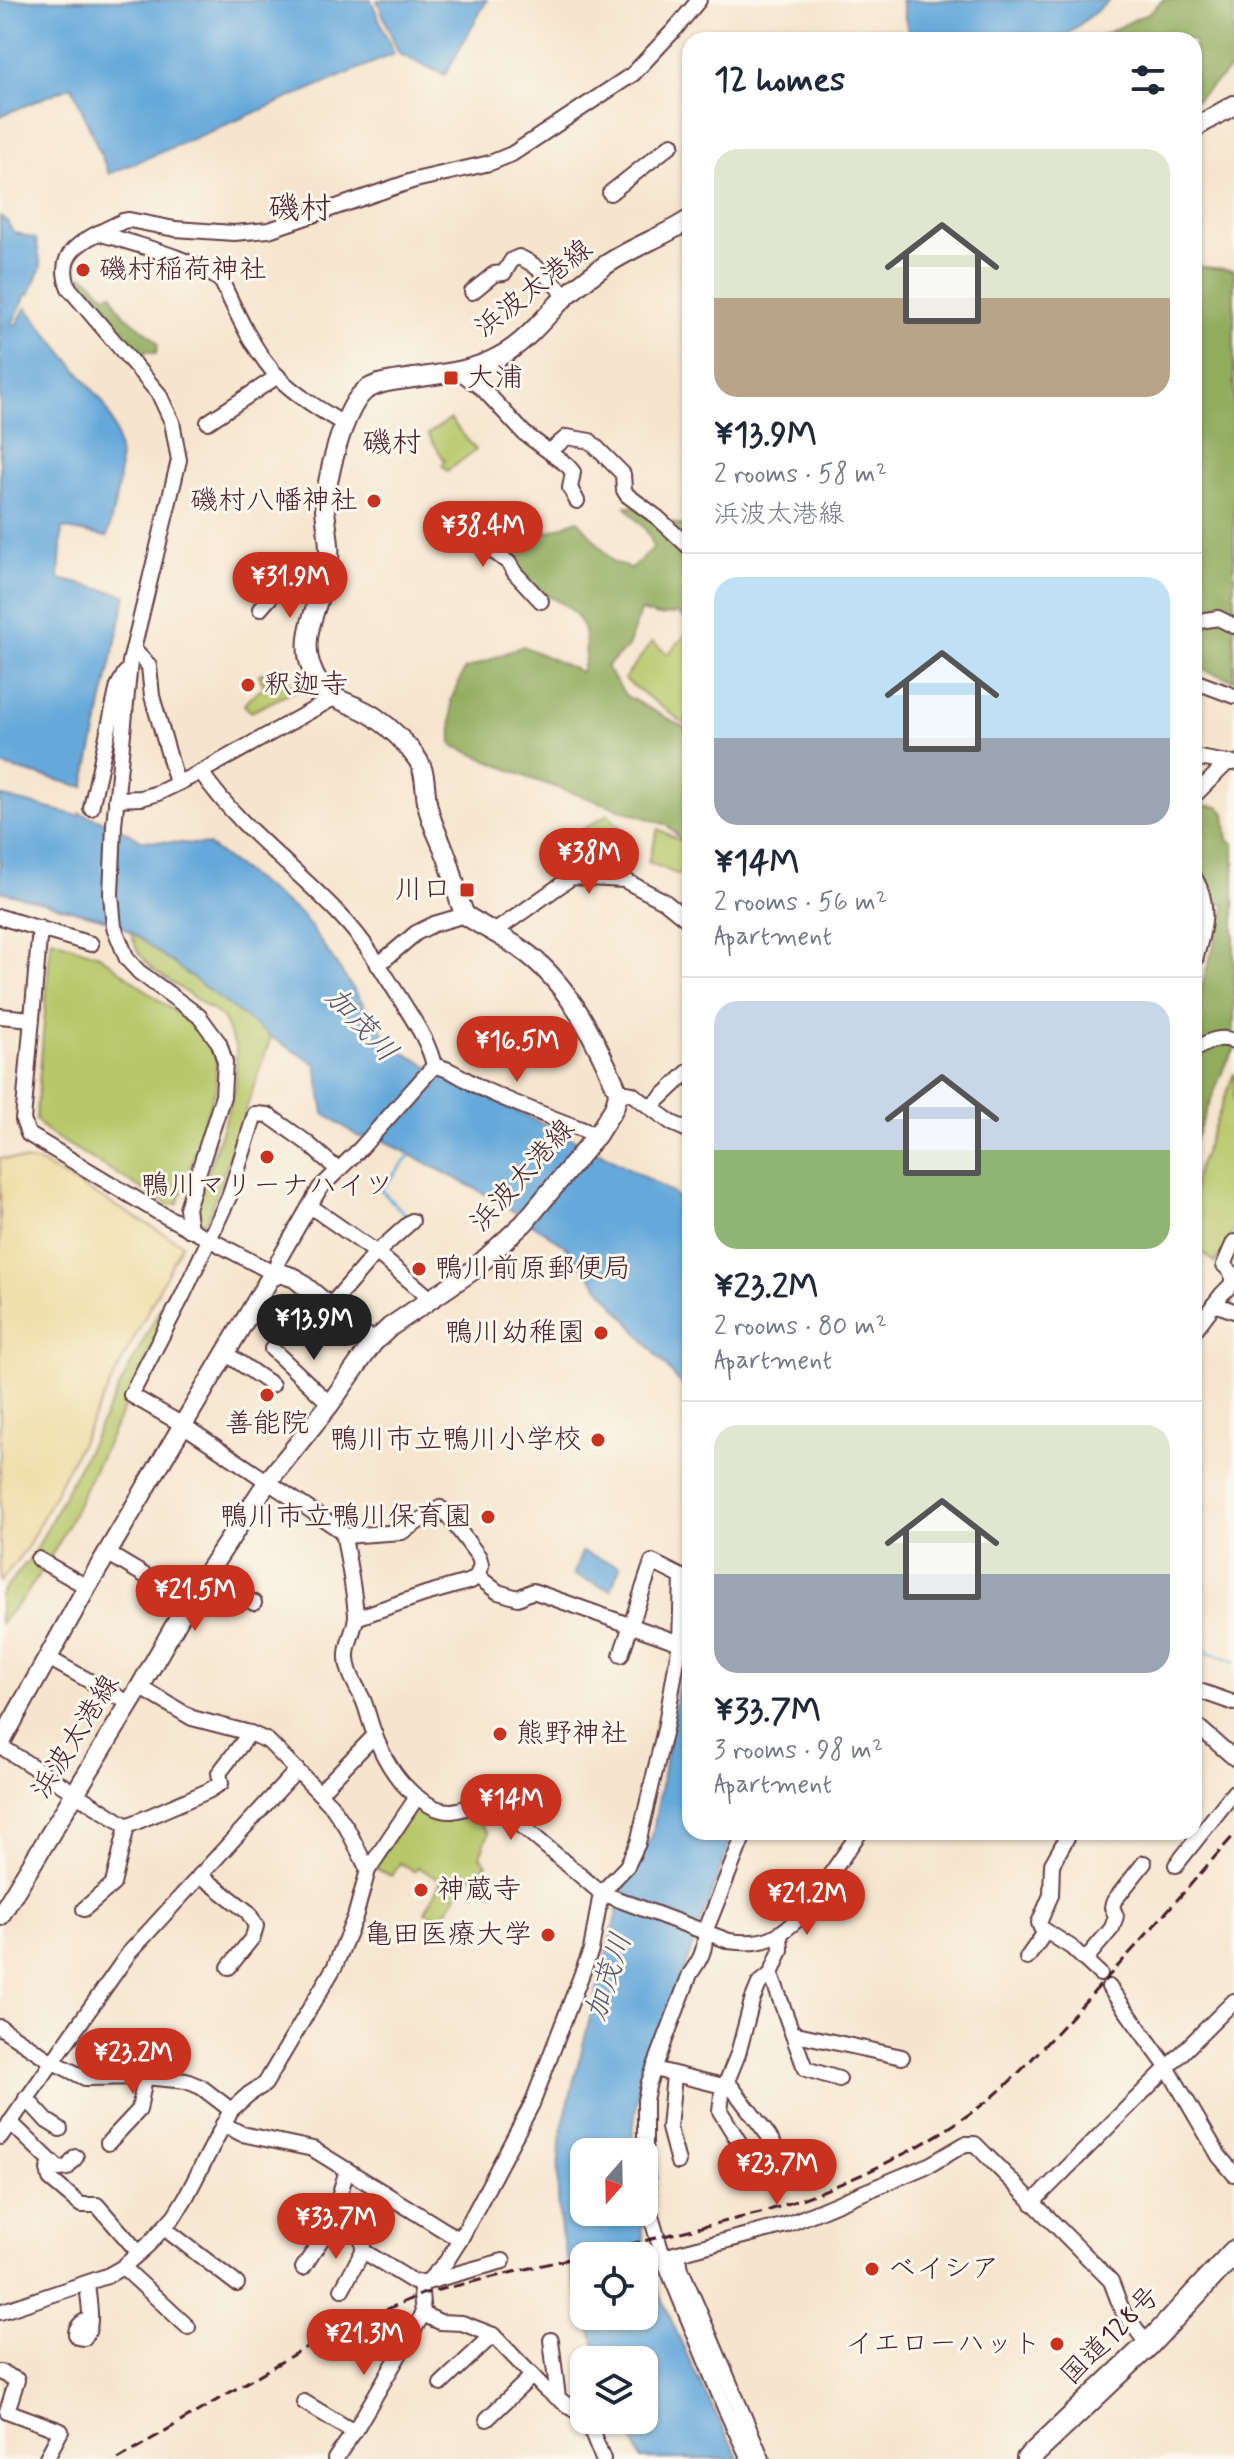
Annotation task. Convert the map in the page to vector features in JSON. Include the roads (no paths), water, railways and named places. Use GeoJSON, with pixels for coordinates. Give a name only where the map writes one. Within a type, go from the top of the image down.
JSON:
{"type":"FeatureCollection","features":[{"type":"Feature","properties":{"kind":"highway","name":"国道128号"},"geometry":{"type":"LineString","coordinates":[[1028,2459],[1148,2345],[1234,2252]]}},
{"type":"Feature","properties":{"kind":"main road"},"geometry":{"type":"LineString","coordinates":[[1202,123],[1234,105]]}},
{"type":"Feature","properties":{"kind":"main road","name":"浜波太港線"},"geometry":{"type":"LineString","coordinates":[[465,915],[431,818],[423,770],[417,759],[374,716],[324,691],[314,676],[307,656],[306,643],[329,556],[325,509],[327,478],[345,425],[359,397],[378,384],[480,365],[509,351],[602,268],[640,244],[682,224]]}},
{"type":"Feature","properties":{"kind":"main road"},"geometry":{"type":"LineString","coordinates":[[465,915],[529,955],[553,978],[575,1007],[618,1095]]}},
{"type":"Feature","properties":{"kind":"main road","name":"浜波太港線"},"geometry":{"type":"LineString","coordinates":[[0,1916],[206,1573],[268,1481],[330,1404],[373,1343],[390,1327],[472,1271],[524,1223],[595,1138],[610,1116],[618,1095]]}},
{"type":"Feature","properties":{"kind":"main road"},"geometry":{"type":"LineString","coordinates":[[0,1745],[87,1587],[264,1285],[275,1274],[295,1278],[373,1343]]}},
{"type":"Feature","properties":{"kind":"street"},"geometry":{"type":"LineString","coordinates":[[190,1230],[187,1208],[223,1096],[225,1062],[210,1028],[127,959],[114,927],[111,894],[116,799],[132,656],[179,460],[172,422],[159,394],[69,288],[64,275],[68,254],[83,242],[123,221],[234,233],[269,230],[415,180],[490,163],[512,154],[633,74],[699,0]]}},
{"type":"Feature","properties":{"kind":"street"},"geometry":{"type":"LineString","coordinates":[[610,193],[672,144]]}},
{"type":"Feature","properties":{"kind":"street"},"geometry":{"type":"LineString","coordinates":[[99,233],[170,256],[214,275],[222,282],[260,353],[278,376],[308,402],[345,425]]}},
{"type":"Feature","properties":{"kind":"street"},"geometry":{"type":"LineString","coordinates":[[472,292],[494,274],[504,273],[512,260],[519,257],[542,272],[566,297]]}},
{"type":"Feature","properties":{"kind":"street"},"geometry":{"type":"LineString","coordinates":[[457,370],[483,389],[524,433],[573,472],[570,488],[577,501]]}},
{"type":"Feature","properties":{"kind":"street"},"geometry":{"type":"LineString","coordinates":[[208,422],[278,376]]}},
{"type":"Feature","properties":{"kind":"street"},"geometry":{"type":"LineString","coordinates":[[550,451],[567,437],[590,441],[623,474],[627,495],[682,540]]}},
{"type":"Feature","properties":{"kind":"street"},"geometry":{"type":"LineString","coordinates":[[437,517],[458,525],[509,563],[541,601]]}},
{"type":"Feature","properties":{"kind":"street"},"geometry":{"type":"LineString","coordinates":[[260,609],[281,585]]}},
{"type":"Feature","properties":{"kind":"street"},"geometry":{"type":"LineString","coordinates":[[1202,621],[1218,618],[1234,626]]}},
{"type":"Feature","properties":{"kind":"street"},"geometry":{"type":"LineString","coordinates":[[132,656],[149,666],[152,696],[177,783]]}},
{"type":"Feature","properties":{"kind":"street"},"geometry":{"type":"LineString","coordinates":[[91,808],[118,686],[132,656]]}},
{"type":"Feature","properties":{"kind":"street"},"geometry":{"type":"LineString","coordinates":[[1202,684],[1234,696]]}},
{"type":"Feature","properties":{"kind":"street"},"geometry":{"type":"LineString","coordinates":[[116,799],[141,798],[201,772],[334,698]]}},
{"type":"Feature","properties":{"kind":"street"},"geometry":{"type":"LineString","coordinates":[[1202,758],[1231,763]]}},
{"type":"Feature","properties":{"kind":"street"},"geometry":{"type":"LineString","coordinates":[[1202,789],[1231,763]]}},
{"type":"Feature","properties":{"kind":"street"},"geometry":{"type":"LineString","coordinates":[[201,772],[239,820],[283,858],[342,917],[378,965],[419,1029],[434,1066]]}},
{"type":"Feature","properties":{"kind":"street"},"geometry":{"type":"LineString","coordinates":[[494,932],[572,877],[624,880],[664,901],[682,916]]}},
{"type":"Feature","properties":{"kind":"street"},"geometry":{"type":"LineString","coordinates":[[1202,892],[1205,911],[1202,937]]}},
{"type":"Feature","properties":{"kind":"street"},"geometry":{"type":"LineString","coordinates":[[378,965],[416,933],[465,915]]}},
{"type":"Feature","properties":{"kind":"street"},"geometry":{"type":"LineString","coordinates":[[0,917],[91,944]]}},
{"type":"Feature","properties":{"kind":"street"},"geometry":{"type":"LineString","coordinates":[[40,928],[23,1120],[28,1134],[190,1230],[275,1274],[278,1261],[320,1188],[361,1148],[434,1066]]}},
{"type":"Feature","properties":{"kind":"street"},"geometry":{"type":"LineString","coordinates":[[0,1016],[32,1019]]}},
{"type":"Feature","properties":{"kind":"street"},"geometry":{"type":"LineString","coordinates":[[1202,1045],[1210,1040],[1234,1041]]}},
{"type":"Feature","properties":{"kind":"street"},"geometry":{"type":"LineString","coordinates":[[434,1066],[444,1067],[483,1089],[595,1138]]}},
{"type":"Feature","properties":{"kind":"street"},"geometry":{"type":"LineString","coordinates":[[651,1107],[682,1078]]}},
{"type":"Feature","properties":{"kind":"street"},"geometry":{"type":"LineString","coordinates":[[618,1095],[628,1093],[682,1127]]}},
{"type":"Feature","properties":{"kind":"street"},"geometry":{"type":"LineString","coordinates":[[338,1170],[268,1115],[255,1114],[229,1197],[131,1395],[183,1425],[340,1530],[344,1536],[356,1618],[346,1655],[349,1671],[375,1735],[400,1782],[434,1808],[445,1811],[492,1803],[605,1894],[741,1943],[769,1940],[780,1935],[803,1914],[854,1840]]}},
{"type":"Feature","properties":{"kind":"street"},"geometry":{"type":"LineString","coordinates":[[310,1206],[377,1253],[431,1299]]}},
{"type":"Feature","properties":{"kind":"street"},"geometry":{"type":"LineString","coordinates":[[330,1306],[377,1253],[412,1221]]}},
{"type":"Feature","properties":{"kind":"street"},"geometry":{"type":"LineString","coordinates":[[1202,1320],[1232,1284],[1232,1273],[1224,1265],[1234,1242]]}},
{"type":"Feature","properties":{"kind":"street"},"geometry":{"type":"LineString","coordinates":[[1214,1304],[1234,1311]]}},
{"type":"Feature","properties":{"kind":"street"},"geometry":{"type":"LineString","coordinates":[[272,1349],[330,1404]]}},
{"type":"Feature","properties":{"kind":"street"},"geometry":{"type":"LineString","coordinates":[[224,1352],[272,1385]]}},
{"type":"Feature","properties":{"kind":"street"},"geometry":{"type":"LineString","coordinates":[[344,1536],[402,1532],[440,1508],[479,1557],[481,1565],[477,1576],[471,1581],[356,1618]]}},
{"type":"Feature","properties":{"kind":"street"},"geometry":{"type":"LineString","coordinates":[[107,1553],[190,1599]]}},
{"type":"Feature","properties":{"kind":"street"},"geometry":{"type":"LineString","coordinates":[[38,1559],[87,1587]]}},
{"type":"Feature","properties":{"kind":"street"},"geometry":{"type":"LineString","coordinates":[[335,2459],[423,2314],[424,2283],[446,2262],[460,2240],[532,2104],[591,1950],[605,1894],[627,1866],[638,1843],[665,1729],[680,1643],[682,1577],[652,1562],[621,1655]]}},
{"type":"Feature","properties":{"kind":"street"},"geometry":{"type":"LineString","coordinates":[[206,1573],[254,1603]]}},
{"type":"Feature","properties":{"kind":"street"},"geometry":{"type":"LineString","coordinates":[[477,1576],[498,1592],[518,1598],[533,1591],[680,1643]]}},
{"type":"Feature","properties":{"kind":"street"},"geometry":{"type":"LineString","coordinates":[[48,1658],[129,1703]]}},
{"type":"Feature","properties":{"kind":"street"},"geometry":{"type":"LineString","coordinates":[[140,1687],[192,1718],[250,1733],[268,1741],[331,1805],[348,1830],[368,1870]]}},
{"type":"Feature","properties":{"kind":"street"},"geometry":{"type":"LineString","coordinates":[[1202,1692],[1234,1703]]}},
{"type":"Feature","properties":{"kind":"street"},"geometry":{"type":"LineString","coordinates":[[1202,1730],[1234,1758]]}},
{"type":"Feature","properties":{"kind":"street"},"geometry":{"type":"LineString","coordinates":[[127,1826],[221,1783],[219,1773],[250,1733]]}},
{"type":"Feature","properties":{"kind":"street"},"geometry":{"type":"LineString","coordinates":[[319,1793],[375,1735]]}},
{"type":"Feature","properties":{"kind":"street"},"geometry":{"type":"LineString","coordinates":[[0,1745],[127,1826]]}},
{"type":"Feature","properties":{"kind":"street"},"geometry":{"type":"LineString","coordinates":[[0,2137],[129,1953],[297,1770]]}},
{"type":"Feature","properties":{"kind":"street"},"geometry":{"type":"LineString","coordinates":[[1202,1832],[1234,1792]]}},
{"type":"Feature","properties":{"kind":"street"},"geometry":{"type":"LineString","coordinates":[[0,2312],[87,2283],[123,2267],[164,2228],[186,2197],[231,2110],[265,2084],[335,1966],[355,1917],[368,1870],[417,1797]]}},
{"type":"Feature","properties":{"kind":"street"},"geometry":{"type":"LineString","coordinates":[[84,1909],[113,1884],[127,1826]]}},
{"type":"Feature","properties":{"kind":"street"},"geometry":{"type":"LineString","coordinates":[[742,1840],[703,1931],[706,1945],[690,1974],[654,2069],[645,2100],[645,2156],[651,2216],[671,2255],[725,2408],[749,2459]]}},
{"type":"Feature","properties":{"kind":"street"},"geometry":{"type":"LineString","coordinates":[[1066,1840],[1052,1864],[1051,1895],[1039,1923],[1100,1974]]}},
{"type":"Feature","properties":{"kind":"street"},"geometry":{"type":"LineString","coordinates":[[1176,1865],[1196,1840]]}},
{"type":"Feature","properties":{"kind":"street"},"geometry":{"type":"LineString","coordinates":[[1085,1960],[1112,1928],[1116,1916],[1112,1907],[1114,1901],[1144,1863]]}},
{"type":"Feature","properties":{"kind":"street"},"geometry":{"type":"LineString","coordinates":[[200,1875],[248,1912],[256,1926],[253,1937],[229,1967]]}},
{"type":"Feature","properties":{"kind":"street"},"geometry":{"type":"LineString","coordinates":[[1027,1958],[1046,1931]]}},
{"type":"Feature","properties":{"kind":"street"},"geometry":{"type":"LineString","coordinates":[[761,2178],[720,2111],[725,2084],[738,2054],[752,2001],[759,1984],[771,1974],[781,1950],[780,1935]]}},
{"type":"Feature","properties":{"kind":"street"},"geometry":{"type":"LineString","coordinates":[[771,1974],[806,2069],[839,2079]]}},
{"type":"Feature","properties":{"kind":"street"},"geometry":{"type":"LineString","coordinates":[[1109,1987],[1167,2067],[1219,2156],[1234,2174]]}},
{"type":"Feature","properties":{"kind":"street"},"geometry":{"type":"LineString","coordinates":[[1032,2203],[1234,2001]]}},
{"type":"Feature","properties":{"kind":"street"},"geometry":{"type":"LineString","coordinates":[[0,2027],[51,2061],[85,2078],[145,2077],[186,2081],[201,2087],[231,2110]]}},
{"type":"Feature","properties":{"kind":"street"},"geometry":{"type":"LineString","coordinates":[[792,2033],[902,2057]]}},
{"type":"Feature","properties":{"kind":"street"},"geometry":{"type":"LineString","coordinates":[[654,2069],[725,2084],[768,2135],[782,2158],[794,2152]]}},
{"type":"Feature","properties":{"kind":"street"},"geometry":{"type":"LineString","coordinates":[[674,2075],[669,2128],[678,2162]]}},
{"type":"Feature","properties":{"kind":"street"},"geometry":{"type":"LineString","coordinates":[[108,2143],[139,2110],[145,2077]]}},
{"type":"Feature","properties":{"kind":"street"},"geometry":{"type":"LineString","coordinates":[[26,2098],[47,2121],[60,2129]]}},
{"type":"Feature","properties":{"kind":"street"},"geometry":{"type":"LineString","coordinates":[[10,2122],[59,2169],[67,2168],[76,2157]]}},
{"type":"Feature","properties":{"kind":"street"},"geometry":{"type":"LineString","coordinates":[[223,2124],[242,2134],[308,2147],[460,2240]]}},
{"type":"Feature","properties":{"kind":"street"},"geometry":{"type":"LineString","coordinates":[[671,2255],[786,2225],[931,2164],[965,2144],[975,2144],[1111,2281],[1122,2310],[1148,2345]]}},
{"type":"Feature","properties":{"kind":"street"},"geometry":{"type":"LineString","coordinates":[[52,2164],[48,2169],[50,2179],[81,2205],[97,2205],[139,2253]]}},
{"type":"Feature","properties":{"kind":"street"},"geometry":{"type":"LineString","coordinates":[[303,2268],[330,2226],[347,2170]]}},
{"type":"Feature","properties":{"kind":"street"},"geometry":{"type":"LineString","coordinates":[[342,2289],[363,2251],[362,2220],[380,2191]]}},
{"type":"Feature","properties":{"kind":"street"},"geometry":{"type":"LineString","coordinates":[[164,2228],[237,2284]]}},
{"type":"Feature","properties":{"kind":"street"},"geometry":{"type":"LineString","coordinates":[[363,2251],[414,2282],[424,2283],[503,2261]]}},
{"type":"Feature","properties":{"kind":"street"},"geometry":{"type":"LineString","coordinates":[[671,2255],[681,2269],[762,2459]]}},
{"type":"Feature","properties":{"kind":"street"},"geometry":{"type":"LineString","coordinates":[[123,2267],[188,2327]]}},
{"type":"Feature","properties":{"kind":"street"},"geometry":{"type":"LineString","coordinates":[[87,2283],[89,2320]]}},
{"type":"Feature","properties":{"kind":"street"},"geometry":{"type":"LineString","coordinates":[[423,2314],[440,2322],[462,2323],[493,2335],[532,2376],[570,2407]]}},
{"type":"Feature","properties":{"kind":"street"},"geometry":{"type":"LineString","coordinates":[[441,2384],[493,2335]]}},
{"type":"Feature","properties":{"kind":"street"},"geometry":{"type":"LineString","coordinates":[[551,2340],[558,2398]]}},
{"type":"Feature","properties":{"kind":"street"},"geometry":{"type":"LineString","coordinates":[[0,2372],[17,2380],[7,2411],[61,2431],[46,2459]]}},
{"type":"Feature","properties":{"kind":"street"},"geometry":{"type":"LineString","coordinates":[[487,2419],[532,2376]]}},
{"type":"Feature","properties":{"kind":"street"},"geometry":{"type":"LineString","coordinates":[[304,2402],[354,2432]]}},
{"type":"Feature","properties":{"kind":"street"},"geometry":{"type":"LineString","coordinates":[[592,2434],[603,2459]]}},
{"type":"Feature","properties":{"kind":"water"},"geometry":{"type":"Polygon","coordinates":[[[0,0],[371,0],[394,54],[109,174],[72,86],[0,116],[0,0]]]}},
{"type":"Feature","properties":{"kind":"water"},"geometry":{"type":"Polygon","coordinates":[[[377,0],[487,0],[445,75],[399,54],[377,0]]]}},
{"type":"Feature","properties":{"kind":"water"},"geometry":{"type":"Polygon","coordinates":[[[901,0],[1110,0],[1070,32],[908,32],[901,0]]]}},
{"type":"Feature","properties":{"kind":"water"},"geometry":{"type":"Polygon","coordinates":[[[0,216],[13,232],[36,239],[41,267],[12,324],[16,325],[26,307],[103,402],[117,437],[120,469],[107,537],[62,528],[59,579],[126,595],[84,787],[0,765],[0,216]]]}},
{"type":"Feature","properties":{"kind":"water","name":"加茂川"},"geometry":{"type":"Polygon","coordinates":[[[0,796],[79,816],[80,813],[141,840],[208,845],[303,916],[393,1047],[605,1155],[682,1201],[682,1385],[565,1246],[493,1198],[379,1138],[359,1137],[324,1113],[316,1064],[271,1037],[130,931],[101,918],[0,891],[0,796]]]}},
{"type":"Feature","properties":{"kind":"water"},"geometry":{"type":"Polygon","coordinates":[[[582,1552],[620,1566],[611,1590],[573,1575],[582,1552]]]}},
{"type":"Feature","properties":{"kind":"water","name":"加茂川"},"geometry":{"type":"Polygon","coordinates":[[[682,1666],[682,1840],[731,1840],[637,2099],[633,2138],[570,2138],[570,2226],[642,2226],[644,2242],[570,2242],[570,2268],[558,2202],[562,2128],[622,1892],[652,1837],[682,1666]]]}},
{"type":"Feature","properties":{"kind":"water"},"geometry":{"type":"Polygon","coordinates":[[[658,2291],[739,2459],[641,2459],[631,2434],[658,2434],[658,2346],[596,2346],[590,2330],[658,2330],[658,2291]]]}},
{"type":"Feature","properties":{"kind":"waterway"},"geometry":{"type":"LineString","coordinates":[[408,1217],[381,1190],[411,1154]]}},
{"type":"Feature","properties":{"kind":"waterway"},"geometry":{"type":"LineString","coordinates":[[1202,1650],[1234,1662]]}},
{"type":"Feature","properties":{"kind":"railway"},"geometry":{"type":"LineString","coordinates":[[118,2459],[301,2350],[422,2294],[760,2213],[818,2193],[903,2155],[982,2105],[1015,2077],[1234,1835]]}},
{"type":"Feature","properties":{"kind":"place","name":"磯村稲荷神社"},"geometry":{"type":"Point","coordinates":[83,270]}},
{"type":"Feature","properties":{"kind":"place","name":"大浦"},"geometry":{"type":"Point","coordinates":[451,378]}},
{"type":"Feature","properties":{"kind":"place","name":"磯村八幡神社"},"geometry":{"type":"Point","coordinates":[374,501]}},
{"type":"Feature","properties":{"kind":"place","name":"釈迦寺"},"geometry":{"type":"Point","coordinates":[248,685]}},
{"type":"Feature","properties":{"kind":"place","name":"川口"},"geometry":{"type":"Point","coordinates":[467,890]}},
{"type":"Feature","properties":{"kind":"place","name":"鴨川マリーナハイツ"},"geometry":{"type":"Point","coordinates":[267,1157]}},
{"type":"Feature","properties":{"kind":"place","name":"鴨川前原郵便局"},"geometry":{"type":"Point","coordinates":[419,1269]}},
{"type":"Feature","properties":{"kind":"place","name":"鴨川幼稚園"},"geometry":{"type":"Point","coordinates":[601,1333]}},
{"type":"Feature","properties":{"kind":"place","name":"善能院"},"geometry":{"type":"Point","coordinates":[267,1395]}},
{"type":"Feature","properties":{"kind":"place","name":"鴨川市立鴨川小学校"},"geometry":{"type":"Point","coordinates":[598,1440]}},
{"type":"Feature","properties":{"kind":"place","name":"鴨川市立鴨川保育園"},"geometry":{"type":"Point","coordinates":[488,1517]}},
{"type":"Feature","properties":{"kind":"place","name":"熊野神社"},"geometry":{"type":"Point","coordinates":[500,1734]}},
{"type":"Feature","properties":{"kind":"place","name":"神蔵寺"},"geometry":{"type":"Point","coordinates":[421,1890]}},
{"type":"Feature","properties":{"kind":"place","name":"亀田医療大学"},"geometry":{"type":"Point","coordinates":[548,1935]}},
{"type":"Feature","properties":{"kind":"place","name":"ベイシア"},"geometry":{"type":"Point","coordinates":[872,2269]}},
{"type":"Feature","properties":{"kind":"place","name":"イエローハット"},"geometry":{"type":"Point","coordinates":[1057,2344]}},
{"type":"Feature","properties":{"kind":"district","name":"磯村"},"geometry":{"type":"Point","coordinates":[300,209]}},
{"type":"Feature","properties":{"kind":"district","name":"磯村"},"geometry":{"type":"Point","coordinates":[392,443]}}]}
